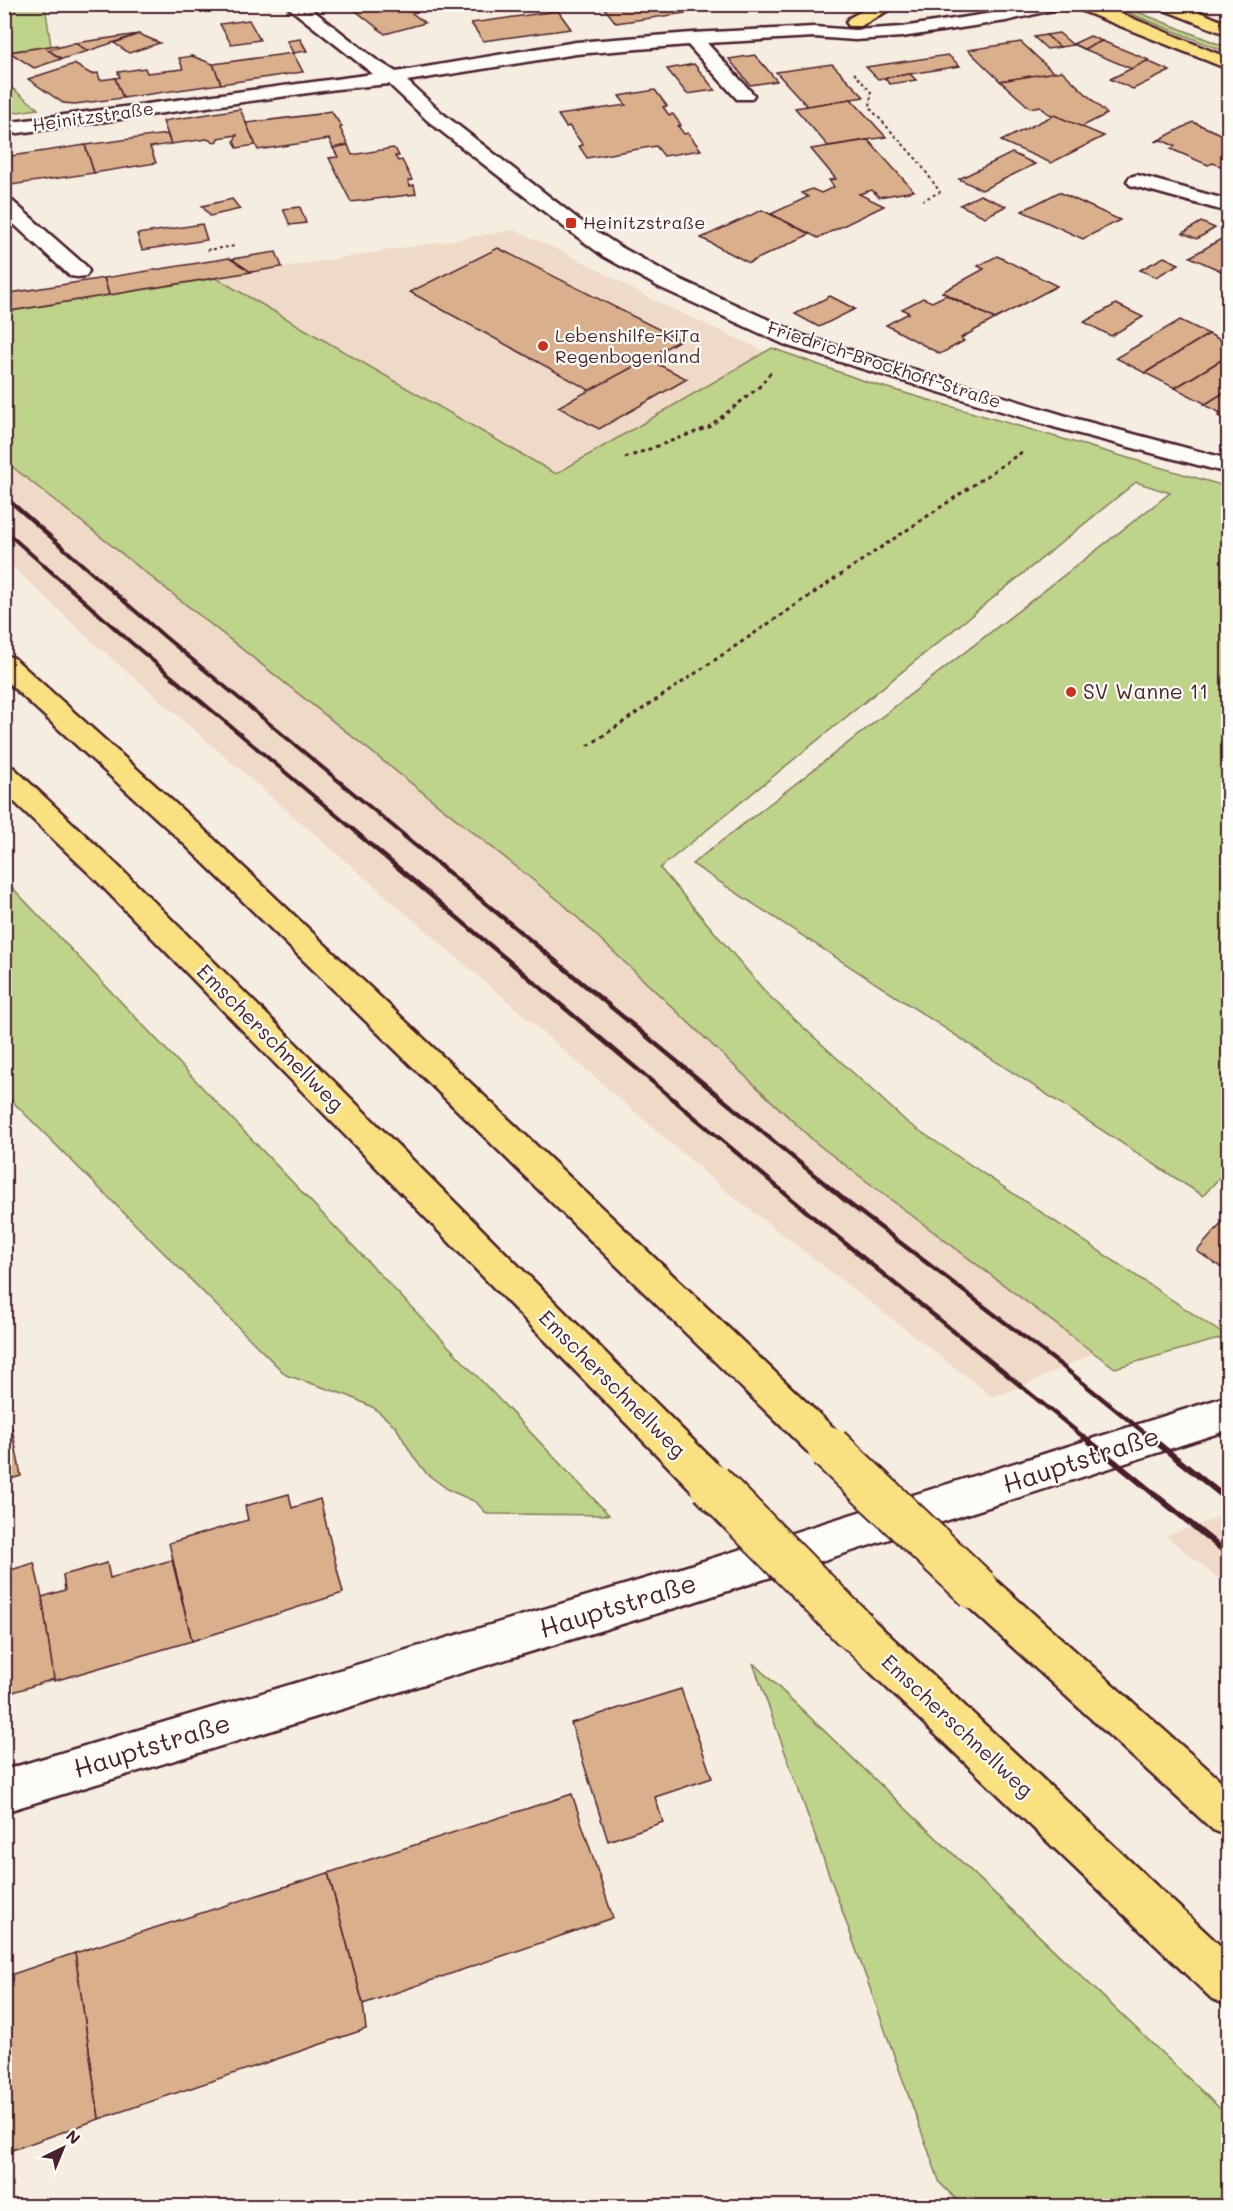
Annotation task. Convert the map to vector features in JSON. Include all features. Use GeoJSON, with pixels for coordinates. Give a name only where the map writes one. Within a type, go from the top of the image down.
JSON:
{"type":"FeatureCollection","features":[{"type":"Feature","properties":{"kind":"main road"},"geometry":{"type":"LineString","coordinates":[[855,22],[890,4]]}},
{"type":"Feature","properties":{"kind":"main road"},"geometry":{"type":"LineString","coordinates":[[1081,4],[1228,64]]}},
{"type":"Feature","properties":{"kind":"main road"},"geometry":{"type":"LineString","coordinates":[[1165,4],[1228,30]]}},
{"type":"Feature","properties":{"kind":"main road"},"geometry":{"type":"LineString","coordinates":[[4,664],[188,831],[976,1589],[1228,1815]]}},
{"type":"Feature","properties":{"kind":"main road","name":"Emscherschnellweg"},"geometry":{"type":"LineString","coordinates":[[4,775],[114,880],[855,1630],[1228,1983]]}},
{"type":"Feature","properties":{"kind":"street","name":"Friedrich-Brockhoff-Straße"},"geometry":{"type":"LineString","coordinates":[[293,4],[368,63],[393,78],[481,155],[611,251],[667,282],[796,341],[1065,423],[1228,466]]}},
{"type":"Feature","properties":{"kind":"street","name":"Heinitzstraße"},"geometry":{"type":"LineString","coordinates":[[820,31],[855,22],[908,17],[963,4]]}},
{"type":"Feature","properties":{"kind":"street","name":"Heinitzstraße"},"geometry":{"type":"LineString","coordinates":[[4,129],[337,82],[393,78],[576,48],[692,38],[820,31],[855,36],[903,32],[1006,16],[1055,4]]}},
{"type":"Feature","properties":{"kind":"street"},"geometry":{"type":"LineString","coordinates":[[692,38],[744,95]]}},
{"type":"Feature","properties":{"kind":"street"},"geometry":{"type":"LineString","coordinates":[[1137,181],[1228,206]]}},
{"type":"Feature","properties":{"kind":"street"},"geometry":{"type":"LineString","coordinates":[[4,204],[78,271]]}},
{"type":"Feature","properties":{"kind":"street","name":"Hauptstraße"},"geometry":{"type":"LineString","coordinates":[[4,1791],[689,1585],[1228,1413]]}},
{"type":"Feature","properties":{"kind":"path"},"geometry":{"type":"LineString","coordinates":[[820,31],[871,92],[870,108],[919,162],[940,192],[923,200]]}},
{"type":"Feature","properties":{"kind":"path"},"geometry":{"type":"LineString","coordinates":[[207,250],[237,246]]}},
{"type":"Feature","properties":{"kind":"path"},"geometry":{"type":"LineString","coordinates":[[625,458],[709,427],[759,387],[796,341]]}},
{"type":"Feature","properties":{"kind":"path"},"geometry":{"type":"LineString","coordinates":[[588,746],[1065,423]]}},
{"type":"Feature","properties":{"kind":"shaded area","name":"Lebenshilfe-KiTa Regenbogenland"},"geometry":{"type":"Polygon","coordinates":[[[515,230],[582,261],[651,299],[766,352],[556,474],[216,278],[515,230]]]}},
{"type":"Feature","properties":{"kind":"shaded area"},"geometry":{"type":"Polygon","coordinates":[[[4,461],[562,903],[816,1143],[1094,1353],[1021,1387],[993,1397],[726,1191],[94,643],[5,559],[4,461]]]}},
{"type":"Feature","properties":{"kind":"shaded area"},"geometry":{"type":"Polygon","coordinates":[[[1228,1507],[1228,1586],[1166,1536],[1214,1519],[1228,1507]]]}},
{"type":"Feature","properties":{"kind":"green space"},"geometry":{"type":"Polygon","coordinates":[[[4,5],[45,5],[51,46],[5,52],[4,5]]]}},
{"type":"Feature","properties":{"kind":"green space"},"geometry":{"type":"Polygon","coordinates":[[[1109,5],[1120,5],[1221,45],[1228,48],[1228,53],[1109,5]]]}},
{"type":"Feature","properties":{"kind":"green space"},"geometry":{"type":"Polygon","coordinates":[[[4,82],[35,106],[38,109],[5,114],[4,82]]]}},
{"type":"Feature","properties":{"kind":"green space"},"geometry":{"type":"Polygon","coordinates":[[[216,278],[556,474],[772,348],[867,382],[1228,487],[1228,1168],[1203,1196],[692,864],[1170,493],[1136,482],[660,868],[768,995],[908,1123],[1220,1332],[1228,1330],[1226,1337],[1115,1368],[1094,1353],[816,1143],[562,903],[5,461],[5,312],[216,278]]]}},
{"type":"Feature","properties":{"kind":"green space"},"geometry":{"type":"Polygon","coordinates":[[[5,880],[609,1515],[487,1514],[476,1502],[449,1490],[427,1474],[396,1427],[374,1408],[349,1396],[286,1375],[5,1094],[5,880]]]}},
{"type":"Feature","properties":{"kind":"green space"},"geometry":{"type":"Polygon","coordinates":[[[753,1663],[1228,2116],[1228,2206],[963,2206],[940,2183],[753,1663]]]}},
{"type":"Feature","properties":{"kind":"building"},"geometry":{"type":"Polygon","coordinates":[[[360,4],[400,4],[425,23],[385,34],[351,7],[360,4]]]}},
{"type":"Feature","properties":{"kind":"building"},"geometry":{"type":"Polygon","coordinates":[[[679,4],[686,13],[616,23],[602,5],[679,4]]]}},
{"type":"Feature","properties":{"kind":"building"},"geometry":{"type":"Polygon","coordinates":[[[679,4],[751,4],[686,13],[679,4]]]}},
{"type":"Feature","properties":{"kind":"building"},"geometry":{"type":"Polygon","coordinates":[[[558,11],[571,29],[483,41],[471,23],[558,11]]]}},
{"type":"Feature","properties":{"kind":"building"},"geometry":{"type":"Polygon","coordinates":[[[249,20],[260,40],[231,44],[220,24],[249,20]]]}},
{"type":"Feature","properties":{"kind":"building"},"geometry":{"type":"Polygon","coordinates":[[[1059,33],[1073,45],[1060,47],[1046,35],[1059,33]]]}},
{"type":"Feature","properties":{"kind":"building"},"geometry":{"type":"Polygon","coordinates":[[[139,34],[88,51],[75,43],[139,34]]]}},
{"type":"Feature","properties":{"kind":"building"},"geometry":{"type":"Polygon","coordinates":[[[139,34],[160,43],[129,53],[114,43],[139,34]]]}},
{"type":"Feature","properties":{"kind":"building"},"geometry":{"type":"Polygon","coordinates":[[[1046,35],[1060,47],[1047,49],[1034,37],[1046,35]]]}},
{"type":"Feature","properties":{"kind":"building"},"geometry":{"type":"Polygon","coordinates":[[[1090,36],[1102,41],[1084,49],[1073,44],[1090,36]]]}},
{"type":"Feature","properties":{"kind":"building"},"geometry":{"type":"Polygon","coordinates":[[[300,39],[307,51],[293,53],[287,41],[300,39]]]}},
{"type":"Feature","properties":{"kind":"building"},"geometry":{"type":"Polygon","coordinates":[[[1102,41],[1149,60],[1132,69],[1084,49],[1102,41]]]}},
{"type":"Feature","properties":{"kind":"building"},"geometry":{"type":"Polygon","coordinates":[[[1021,42],[1054,73],[1000,81],[968,50],[1021,42]]]}},
{"type":"Feature","properties":{"kind":"building"},"geometry":{"type":"Polygon","coordinates":[[[75,43],[88,51],[62,59],[48,50],[75,43]]]}},
{"type":"Feature","properties":{"kind":"building"},"geometry":{"type":"Polygon","coordinates":[[[57,45],[59,47],[48,50],[61,59],[34,68],[9,52],[57,45]]]}},
{"type":"Feature","properties":{"kind":"building"},"geometry":{"type":"Polygon","coordinates":[[[293,53],[303,72],[221,84],[213,64],[293,53]]]}},
{"type":"Feature","properties":{"kind":"building"},"geometry":{"type":"Polygon","coordinates":[[[755,55],[777,81],[750,85],[729,59],[755,55]]]}},
{"type":"Feature","properties":{"kind":"building"},"geometry":{"type":"Polygon","coordinates":[[[948,55],[960,66],[878,79],[866,67],[948,55]]]}},
{"type":"Feature","properties":{"kind":"building"},"geometry":{"type":"Polygon","coordinates":[[[192,56],[213,64],[221,84],[123,98],[115,78],[120,77],[118,72],[145,68],[147,73],[183,69],[179,58],[192,56]]]}},
{"type":"Feature","properties":{"kind":"building"},"geometry":{"type":"Polygon","coordinates":[[[1147,61],[1170,71],[1133,89],[1110,79],[1147,61]]]}},
{"type":"Feature","properties":{"kind":"building"},"geometry":{"type":"Polygon","coordinates":[[[74,64],[91,74],[98,73],[100,80],[115,78],[123,98],[75,104],[63,103],[28,79],[74,64]]]}},
{"type":"Feature","properties":{"kind":"building"},"geometry":{"type":"Polygon","coordinates":[[[694,64],[715,90],[687,94],[667,69],[694,64]]]}},
{"type":"Feature","properties":{"kind":"building"},"geometry":{"type":"Polygon","coordinates":[[[832,64],[864,97],[807,106],[776,72],[832,64]]]}},
{"type":"Feature","properties":{"kind":"building"},"geometry":{"type":"Polygon","coordinates":[[[1062,71],[1107,114],[1081,127],[1047,113],[1040,106],[1030,108],[1000,81],[1062,71]]]}},
{"type":"Feature","properties":{"kind":"building"},"geometry":{"type":"Polygon","coordinates":[[[910,74],[916,80],[890,84],[884,78],[910,74]]]}},
{"type":"Feature","properties":{"kind":"building"},"geometry":{"type":"Polygon","coordinates":[[[655,90],[667,106],[663,107],[669,115],[673,114],[684,134],[688,133],[701,150],[664,156],[656,146],[587,158],[579,146],[583,145],[558,115],[626,105],[619,96],[655,90]]]}},
{"type":"Feature","properties":{"kind":"building"},"geometry":{"type":"Polygon","coordinates":[[[851,99],[886,137],[828,146],[795,108],[851,99]]]}},
{"type":"Feature","properties":{"kind":"building"},"geometry":{"type":"Polygon","coordinates":[[[240,109],[256,145],[237,148],[234,141],[237,135],[218,138],[214,142],[207,139],[171,144],[163,121],[240,109]]]}},
{"type":"Feature","properties":{"kind":"building"},"geometry":{"type":"Polygon","coordinates":[[[331,111],[342,127],[340,128],[348,145],[333,148],[329,139],[258,150],[246,123],[319,114],[331,111]]]}},
{"type":"Feature","properties":{"kind":"building"},"geometry":{"type":"Polygon","coordinates":[[[1054,115],[1104,136],[1051,163],[1001,141],[1054,115]]]}},
{"type":"Feature","properties":{"kind":"building"},"geometry":{"type":"Polygon","coordinates":[[[1193,122],[1228,137],[1228,169],[1213,163],[1208,165],[1171,149],[1175,146],[1161,140],[1155,142],[1193,122]]]}},
{"type":"Feature","properties":{"kind":"building"},"geometry":{"type":"Polygon","coordinates":[[[167,134],[171,144],[150,147],[156,163],[94,173],[85,145],[167,134]]]}},
{"type":"Feature","properties":{"kind":"building"},"geometry":{"type":"Polygon","coordinates":[[[868,140],[914,191],[879,197],[872,190],[859,194],[884,206],[818,238],[771,214],[808,197],[802,193],[812,189],[821,193],[834,187],[829,180],[836,179],[811,149],[868,140]]]}},
{"type":"Feature","properties":{"kind":"building"},"geometry":{"type":"Polygon","coordinates":[[[85,145],[94,173],[11,185],[4,157],[85,145]]]}},
{"type":"Feature","properties":{"kind":"building"},"geometry":{"type":"Polygon","coordinates":[[[348,145],[352,155],[393,148],[396,150],[399,156],[395,156],[398,161],[402,160],[412,180],[408,181],[410,186],[414,185],[416,194],[351,202],[329,158],[338,157],[333,148],[348,145]]]}},
{"type":"Feature","properties":{"kind":"building"},"geometry":{"type":"Polygon","coordinates":[[[1012,153],[1035,164],[982,190],[959,179],[1012,153]]]}},
{"type":"Feature","properties":{"kind":"building"},"geometry":{"type":"Polygon","coordinates":[[[1059,192],[1120,220],[1083,239],[1022,211],[1059,192]]]}},
{"type":"Feature","properties":{"kind":"building"},"geometry":{"type":"Polygon","coordinates":[[[980,195],[1006,206],[985,217],[960,205],[980,195]]]}},
{"type":"Feature","properties":{"kind":"building"},"geometry":{"type":"Polygon","coordinates":[[[232,199],[240,209],[210,216],[202,206],[232,199]]]}},
{"type":"Feature","properties":{"kind":"building"},"geometry":{"type":"Polygon","coordinates":[[[300,207],[306,223],[290,225],[283,209],[300,207]]]}},
{"type":"Feature","properties":{"kind":"building"},"geometry":{"type":"Polygon","coordinates":[[[762,210],[810,234],[749,263],[701,238],[762,210]]]}},
{"type":"Feature","properties":{"kind":"building"},"geometry":{"type":"Polygon","coordinates":[[[1201,222],[1215,228],[1197,239],[1183,233],[1201,222]]]}},
{"type":"Feature","properties":{"kind":"building"},"geometry":{"type":"Polygon","coordinates":[[[202,224],[207,240],[142,250],[137,234],[202,224]]]}},
{"type":"Feature","properties":{"kind":"building"},"geometry":{"type":"Polygon","coordinates":[[[1228,235],[1228,274],[1190,257],[1228,235]]]}},
{"type":"Feature","properties":{"kind":"building"},"geometry":{"type":"Polygon","coordinates":[[[498,248],[680,340],[591,391],[410,292],[498,248]]]}},
{"type":"Feature","properties":{"kind":"building"},"geometry":{"type":"Polygon","coordinates":[[[4,252],[7,252],[12,271],[4,272],[4,252]]]}},
{"type":"Feature","properties":{"kind":"building"},"geometry":{"type":"Polygon","coordinates":[[[276,252],[282,267],[251,272],[232,259],[276,252]]]}},
{"type":"Feature","properties":{"kind":"building"},"geometry":{"type":"Polygon","coordinates":[[[997,256],[1057,286],[995,319],[942,292],[984,269],[978,266],[997,256]]]}},
{"type":"Feature","properties":{"kind":"building"},"geometry":{"type":"Polygon","coordinates":[[[1164,257],[1179,264],[1156,277],[1140,270],[1164,257]]]}},
{"type":"Feature","properties":{"kind":"building"},"geometry":{"type":"Polygon","coordinates":[[[229,258],[251,272],[109,295],[104,278],[229,258]]]}},
{"type":"Feature","properties":{"kind":"building"},"geometry":{"type":"Polygon","coordinates":[[[104,278],[109,295],[4,312],[4,294],[104,278]]]}},
{"type":"Feature","properties":{"kind":"building"},"geometry":{"type":"Polygon","coordinates":[[[946,295],[995,319],[961,338],[964,341],[940,354],[886,325],[909,313],[902,309],[923,298],[932,302],[946,295]]]}},
{"type":"Feature","properties":{"kind":"building"},"geometry":{"type":"Polygon","coordinates":[[[830,296],[855,309],[819,327],[795,314],[830,296]]]}},
{"type":"Feature","properties":{"kind":"building"},"geometry":{"type":"Polygon","coordinates":[[[1116,304],[1143,317],[1111,336],[1084,322],[1116,304]]]}},
{"type":"Feature","properties":{"kind":"building"},"geometry":{"type":"Polygon","coordinates":[[[1180,320],[1209,334],[1145,373],[1116,358],[1180,320]]]}},
{"type":"Feature","properties":{"kind":"building"},"geometry":{"type":"Polygon","coordinates":[[[1209,334],[1228,344],[1228,356],[1175,388],[1145,373],[1209,334]]]}},
{"type":"Feature","properties":{"kind":"building"},"geometry":{"type":"Polygon","coordinates":[[[1228,356],[1228,390],[1206,404],[1175,388],[1228,356]]]}},
{"type":"Feature","properties":{"kind":"building"},"geometry":{"type":"Polygon","coordinates":[[[648,359],[687,379],[599,429],[558,407],[648,359]]]}},
{"type":"Feature","properties":{"kind":"building"},"geometry":{"type":"Polygon","coordinates":[[[1228,390],[1228,421],[1218,416],[1221,413],[1204,405],[1228,390]]]}},
{"type":"Feature","properties":{"kind":"building"},"geometry":{"type":"Polygon","coordinates":[[[1228,1216],[1228,1272],[1197,1251],[1228,1216]]]}},
{"type":"Feature","properties":{"kind":"building"},"geometry":{"type":"Polygon","coordinates":[[[12,1428],[21,1476],[4,1481],[4,1431],[12,1428]]]}},
{"type":"Feature","properties":{"kind":"building"},"geometry":{"type":"Polygon","coordinates":[[[289,1494],[292,1508],[320,1499],[343,1593],[192,1641],[169,1543],[248,1520],[245,1506],[289,1494]]]}},
{"type":"Feature","properties":{"kind":"building"},"geometry":{"type":"Polygon","coordinates":[[[172,1560],[192,1641],[54,1681],[42,1597],[65,1590],[63,1575],[107,1563],[110,1578],[172,1560]]]}},
{"type":"Feature","properties":{"kind":"building"},"geometry":{"type":"Polygon","coordinates":[[[34,1563],[42,1597],[54,1679],[4,1695],[4,1572],[34,1563]]]}},
{"type":"Feature","properties":{"kind":"building"},"geometry":{"type":"Polygon","coordinates":[[[681,1689],[712,1778],[655,1797],[663,1822],[608,1841],[571,1723],[681,1689]]]}},
{"type":"Feature","properties":{"kind":"building"},"geometry":{"type":"Polygon","coordinates":[[[572,1794],[613,1918],[363,2004],[328,1873],[572,1794]]]}},
{"type":"Feature","properties":{"kind":"building"},"geometry":{"type":"Polygon","coordinates":[[[328,1873],[363,2004],[366,2029],[99,2119],[75,1953],[328,1873]]]}},
{"type":"Feature","properties":{"kind":"building"},"geometry":{"type":"Polygon","coordinates":[[[75,1953],[99,2119],[4,2153],[4,1977],[75,1953]]]}},
{"type":"Feature","properties":{"kind":"railway"},"geometry":{"type":"LineString","coordinates":[[4,496],[165,637],[405,836]]}},
{"type":"Feature","properties":{"kind":"railway"},"geometry":{"type":"LineString","coordinates":[[4,530],[127,639],[361,836]]}},
{"type":"Feature","properties":{"kind":"railway"},"geometry":{"type":"LineString","coordinates":[[359,835],[819,1222],[1086,1439]]}},
{"type":"Feature","properties":{"kind":"railway"},"geometry":{"type":"LineString","coordinates":[[403,835],[847,1202],[1062,1366],[1152,1439]]}},
{"type":"Feature","properties":{"kind":"railway"},"geometry":{"type":"LineString","coordinates":[[1084,1437],[1228,1554]]}},
{"type":"Feature","properties":{"kind":"railway"},"geometry":{"type":"LineString","coordinates":[[1150,1437],[1228,1500]]}},
{"type":"Feature","properties":{"kind":"place","name":"Heinitzstraße"},"geometry":{"type":"Point","coordinates":[571,223]}},
{"type":"Feature","properties":{"kind":"place","name":"Lebenshilfe-KiTa Regenbogenland"},"geometry":{"type":"Point","coordinates":[543,346]}},
{"type":"Feature","properties":{"kind":"place","name":"SV Wanne 11"},"geometry":{"type":"Point","coordinates":[1071,692]}}]}
